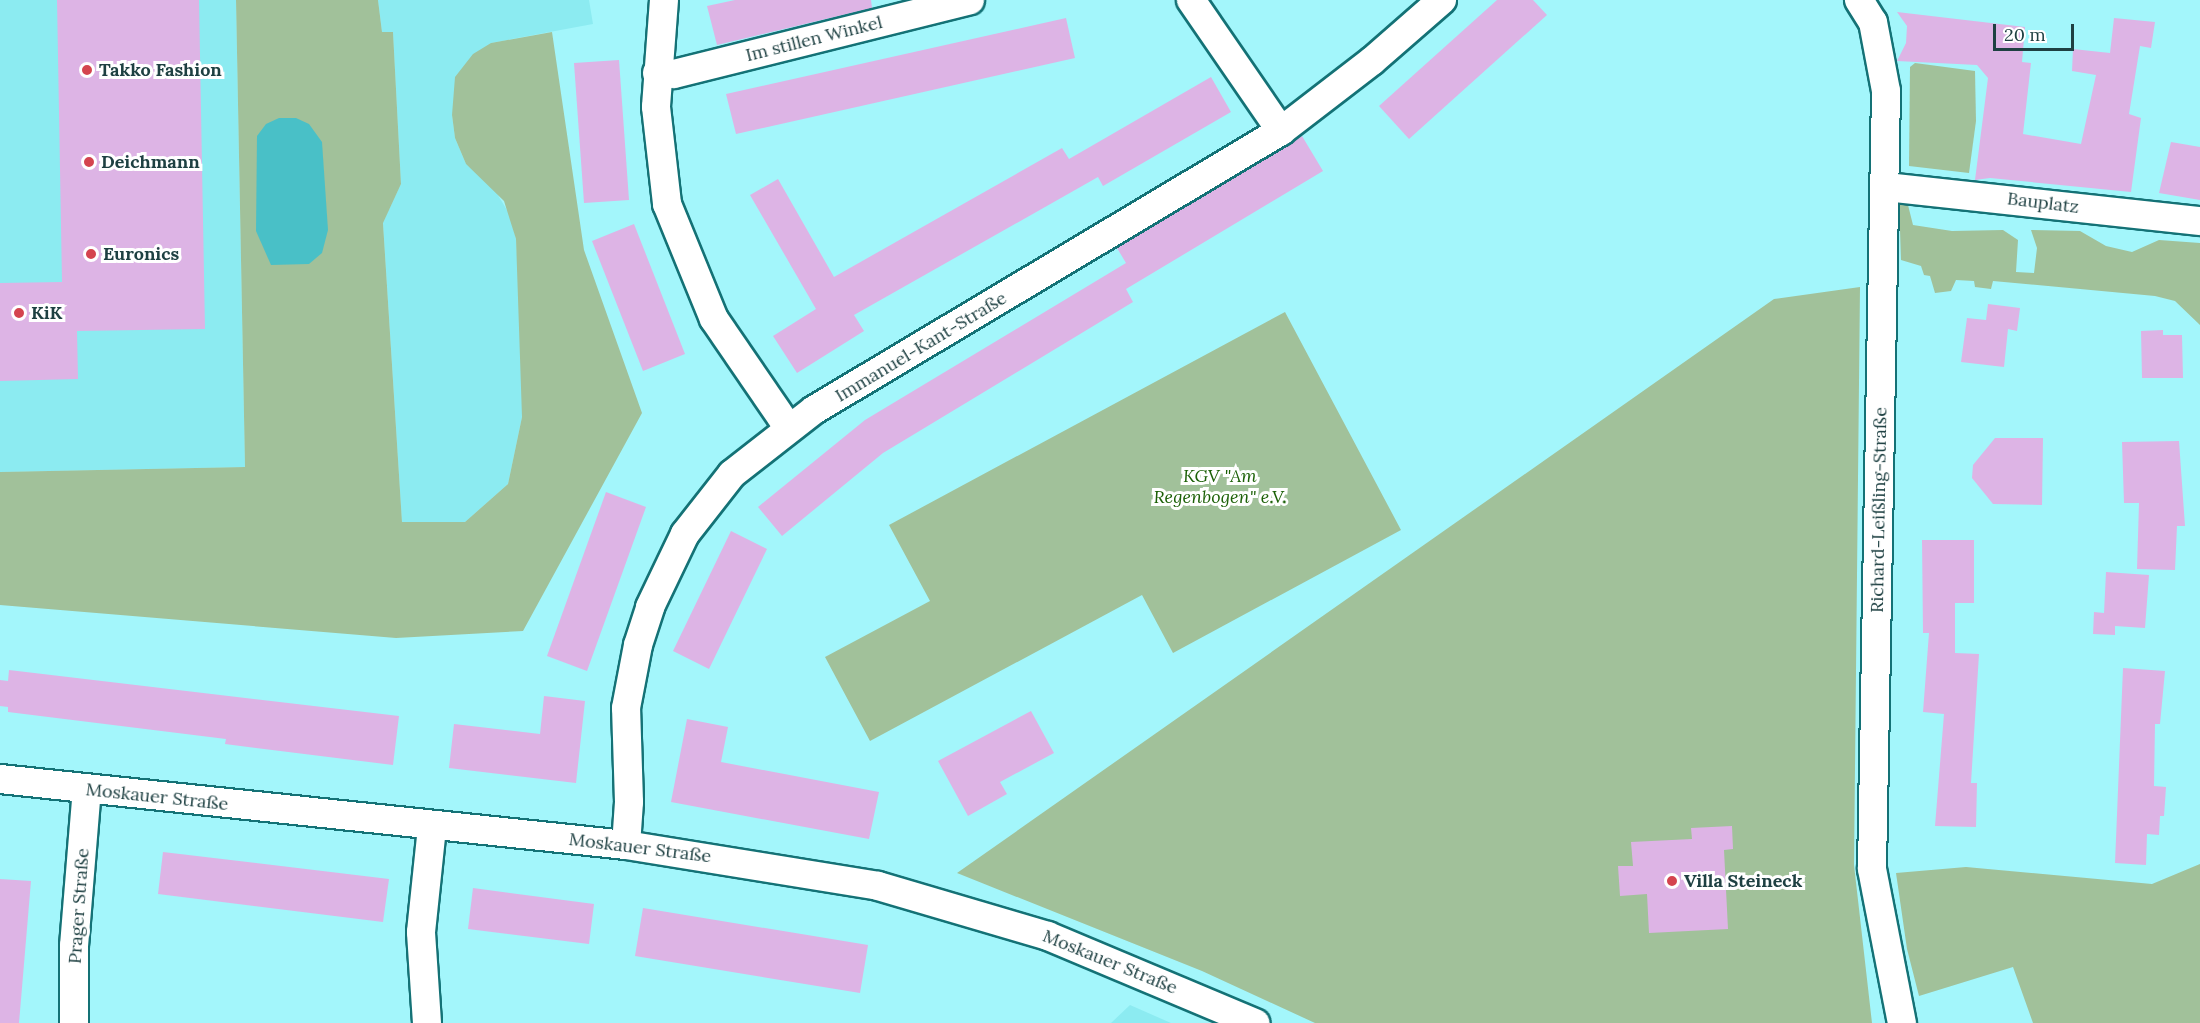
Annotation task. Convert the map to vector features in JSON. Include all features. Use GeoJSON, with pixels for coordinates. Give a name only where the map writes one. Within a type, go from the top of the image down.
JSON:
{"type":"FeatureCollection","features":[{"type":"Feature","properties":{"kind":"street"},"geometry":{"type":"LineString","coordinates":[[664,0],[657,73],[661,175],[681,244],[714,319],[788,427]]}},
{"type":"Feature","properties":{"kind":"street","name":"Im stillen Winkel"},"geometry":{"type":"LineString","coordinates":[[657,73],[674,74],[970,0]]}},
{"type":"Feature","properties":{"kind":"street"},"geometry":{"type":"LineString","coordinates":[[1191,0],[1281,131]]}},
{"type":"Feature","properties":{"kind":"street","name":"Immanuel-Kant-Straße"},"geometry":{"type":"LineString","coordinates":[[626,845],[629,802],[626,708],[630,674],[650,607],[680,543],[707,502],[732,474],[788,427],[1281,131],[1372,61],[1442,0]]}},
{"type":"Feature","properties":{"kind":"street","name":"Richard-Leißling-Straße"},"geometry":{"type":"LineString","coordinates":[[1858,0],[1873,22],[1886,91],[1872,869],[1902,1023]]}},
{"type":"Feature","properties":{"kind":"street","name":"Bauplatz"},"geometry":{"type":"LineString","coordinates":[[1886,188],[2200,221]]}},
{"type":"Feature","properties":{"kind":"street","name":"Moskauer Straße"},"geometry":{"type":"LineString","coordinates":[[0,779],[432,827],[626,845],[801,872],[962,908],[1129,968],[1255,1023]]}},
{"type":"Feature","properties":{"kind":"street","name":"Prager Straße"},"geometry":{"type":"LineString","coordinates":[[74,1023],[75,946],[87,789]]}},
{"type":"Feature","properties":{"kind":"street"},"geometry":{"type":"LineString","coordinates":[[427,1023],[421,932],[432,827]]}},
{"type":"Feature","properties":{"kind":"shaded area"},"geometry":{"type":"Polygon","coordinates":[[[0,0],[236,0],[245,467],[0,472],[0,0]]]}},
{"type":"Feature","properties":{"kind":"shaded area"},"geometry":{"type":"Polygon","coordinates":[[[378,0],[589,0],[593,24],[491,43],[452,115],[455,138],[466,164],[493,187],[510,215],[516,239],[523,354],[522,417],[508,484],[465,522],[402,522],[383,222],[401,184],[393,32],[382,32],[378,0]]]}},
{"type":"Feature","properties":{"kind":"shaded area"},"geometry":{"type":"Polygon","coordinates":[[[279,118],[296,118],[309,124],[322,142],[328,230],[322,253],[309,264],[271,265],[256,231],[257,136],[266,124],[279,118]]]}},
{"type":"Feature","properties":{"kind":"shaded area"},"geometry":{"type":"Polygon","coordinates":[[[1130,1005],[1171,1023],[1111,1023],[1130,1005]]]}},
{"type":"Feature","properties":{"kind":"green space"},"geometry":{"type":"Polygon","coordinates":[[[236,0],[378,0],[382,32],[393,32],[401,184],[383,223],[402,522],[465,522],[508,484],[522,417],[516,239],[504,201],[466,164],[455,138],[452,115],[455,77],[473,54],[491,43],[552,32],[584,250],[642,413],[523,631],[396,638],[0,605],[0,472],[245,467],[236,0]]]}},
{"type":"Feature","properties":{"kind":"green space"},"geometry":{"type":"Polygon","coordinates":[[[1915,63],[1975,71],[1976,121],[1969,173],[1909,166],[1910,67],[1915,63]]]}},
{"type":"Feature","properties":{"kind":"green space"},"geometry":{"type":"Polygon","coordinates":[[[1906,197],[1913,225],[1952,231],[2003,230],[2018,240],[2016,272],[2034,273],[2037,248],[2031,230],[2080,231],[2106,246],[2132,252],[2159,240],[2200,243],[2200,325],[2175,301],[2155,296],[1993,281],[1991,289],[1975,287],[1974,281],[1956,280],[1951,291],[1935,293],[1930,276],[1924,275],[1921,266],[1901,260],[1899,200],[1906,197]]]}},
{"type":"Feature","properties":{"kind":"green space"},"geometry":{"type":"Polygon","coordinates":[[[1860,287],[1854,865],[1872,1023],[1315,1023],[1202,971],[957,873],[1774,299],[1860,287]]]}},
{"type":"Feature","properties":{"kind":"green space","name":"KGV \"Am Regenbogen\" e.V."},"geometry":{"type":"Polygon","coordinates":[[[1285,312],[1401,530],[1173,653],[1142,595],[870,741],[825,657],[930,601],[889,525],[1285,312]]]}},
{"type":"Feature","properties":{"kind":"green space"},"geometry":{"type":"Polygon","coordinates":[[[2200,864],[2200,1023],[2033,1023],[2013,967],[1919,996],[1907,949],[1896,873],[1966,867],[2152,884],[2200,864]]]}},
{"type":"Feature","properties":{"kind":"building"},"geometry":{"type":"Polygon","coordinates":[[[57,0],[199,0],[205,329],[77,331],[78,379],[0,381],[0,283],[62,282],[57,0]]]}},
{"type":"Feature","properties":{"kind":"building"},"geometry":{"type":"Polygon","coordinates":[[[735,0],[871,0],[872,8],[717,45],[707,6],[735,0]]]}},
{"type":"Feature","properties":{"kind":"building"},"geometry":{"type":"Polygon","coordinates":[[[1497,0],[1533,0],[1547,15],[1409,139],[1379,106],[1497,0]]]}},
{"type":"Feature","properties":{"kind":"building"},"geometry":{"type":"Polygon","coordinates":[[[1897,12],[2025,27],[2022,62],[2031,63],[2023,134],[2081,144],[2096,75],[2072,71],[2073,49],[2110,53],[2114,18],[2155,22],[2151,48],[2140,46],[2129,114],[2141,118],[2131,192],[1990,178],[1975,180],[1988,78],[1977,65],[1897,61],[1906,43],[1907,26],[1897,12]]]}},
{"type":"Feature","properties":{"kind":"building"},"geometry":{"type":"Polygon","coordinates":[[[1066,18],[1075,58],[736,134],[726,94],[1066,18]]]}},
{"type":"Feature","properties":{"kind":"building"},"geometry":{"type":"Polygon","coordinates":[[[619,60],[629,200],[584,203],[574,63],[619,60]]]}},
{"type":"Feature","properties":{"kind":"building"},"geometry":{"type":"Polygon","coordinates":[[[1211,77],[1231,112],[1103,186],[1098,177],[854,315],[864,331],[797,373],[773,336],[816,309],[750,195],[778,179],[834,277],[1062,148],[1069,159],[1211,77]]]}},
{"type":"Feature","properties":{"kind":"building"},"geometry":{"type":"Polygon","coordinates":[[[1302,136],[1323,171],[1126,289],[1133,302],[883,453],[782,536],[758,507],[865,420],[1126,263],[1117,248],[1302,136]]]}},
{"type":"Feature","properties":{"kind":"building"},"geometry":{"type":"Polygon","coordinates":[[[2171,142],[2200,147],[2200,200],[2159,193],[2171,142]]]}},
{"type":"Feature","properties":{"kind":"building"},"geometry":{"type":"Polygon","coordinates":[[[634,224],[685,354],[643,371],[592,241],[634,224]]]}},
{"type":"Feature","properties":{"kind":"building"},"geometry":{"type":"Polygon","coordinates":[[[1988,304],[2020,308],[2017,331],[2008,329],[2004,367],[1961,362],[1967,318],[1986,320],[1988,304]]]}},
{"type":"Feature","properties":{"kind":"building"},"geometry":{"type":"Polygon","coordinates":[[[2163,330],[2163,335],[2182,335],[2183,378],[2142,378],[2141,331],[2163,330]]]}},
{"type":"Feature","properties":{"kind":"building"},"geometry":{"type":"Polygon","coordinates":[[[1995,438],[2043,438],[2042,505],[1993,504],[1972,478],[1973,465],[1995,438]]]}},
{"type":"Feature","properties":{"kind":"building"},"geometry":{"type":"Polygon","coordinates":[[[2179,441],[2185,526],[2177,526],[2175,570],[2137,569],[2139,503],[2124,503],[2122,442],[2179,441]]]}},
{"type":"Feature","properties":{"kind":"building"},"geometry":{"type":"Polygon","coordinates":[[[606,492],[646,507],[587,671],[547,656],[606,492]]]}},
{"type":"Feature","properties":{"kind":"building"},"geometry":{"type":"Polygon","coordinates":[[[731,531],[767,549],[709,669],[673,651],[731,531]]]}},
{"type":"Feature","properties":{"kind":"building"},"geometry":{"type":"Polygon","coordinates":[[[1922,540],[1974,540],[1974,603],[1955,603],[1955,653],[1979,654],[1971,783],[1977,783],[1976,827],[1935,826],[1944,714],[1923,712],[1929,633],[1923,633],[1922,540]]]}},
{"type":"Feature","properties":{"kind":"building"},"geometry":{"type":"Polygon","coordinates":[[[2106,572],[2149,575],[2145,628],[2115,626],[2115,635],[2093,634],[2094,612],[2104,613],[2106,572]]]}},
{"type":"Feature","properties":{"kind":"building"},"geometry":{"type":"Polygon","coordinates":[[[2123,668],[2165,671],[2160,724],[2155,724],[2154,786],[2166,787],[2164,816],[2160,816],[2159,835],[2147,834],[2146,865],[2115,863],[2123,668]]]}},
{"type":"Feature","properties":{"kind":"building"},"geometry":{"type":"Polygon","coordinates":[[[9,670],[399,716],[393,765],[225,744],[226,739],[8,712],[8,707],[0,706],[0,680],[8,681],[9,670]]]}},
{"type":"Feature","properties":{"kind":"building"},"geometry":{"type":"Polygon","coordinates":[[[544,696],[585,701],[576,783],[449,768],[454,724],[540,734],[544,696]]]}},
{"type":"Feature","properties":{"kind":"building"},"geometry":{"type":"Polygon","coordinates":[[[1031,711],[1054,753],[1000,782],[1007,794],[968,816],[938,761],[1031,711]]]}},
{"type":"Feature","properties":{"kind":"building"},"geometry":{"type":"Polygon","coordinates":[[[687,719],[728,727],[721,762],[879,792],[869,839],[671,802],[687,719]]]}},
{"type":"Feature","properties":{"kind":"building","name":"Villa Steineck"},"geometry":{"type":"Polygon","coordinates":[[[1732,826],[1733,849],[1724,850],[1728,929],[1649,933],[1647,894],[1620,896],[1618,866],[1633,866],[1631,842],[1692,839],[1691,828],[1732,826]]]}},
{"type":"Feature","properties":{"kind":"building"},"geometry":{"type":"Polygon","coordinates":[[[163,852],[389,879],[383,922],[158,894],[163,852]]]}},
{"type":"Feature","properties":{"kind":"building"},"geometry":{"type":"Polygon","coordinates":[[[0,879],[31,881],[19,1023],[0,1023],[0,879]]]}},
{"type":"Feature","properties":{"kind":"building"},"geometry":{"type":"Polygon","coordinates":[[[473,888],[594,904],[589,944],[468,929],[473,888]]]}},
{"type":"Feature","properties":{"kind":"building"},"geometry":{"type":"Polygon","coordinates":[[[643,908],[868,945],[860,993],[635,956],[643,908]]]}},
{"type":"Feature","properties":{"kind":"place","name":"Takko Fashion"},"geometry":{"type":"Point","coordinates":[87,70]}},
{"type":"Feature","properties":{"kind":"place","name":"Deichmann"},"geometry":{"type":"Point","coordinates":[89,162]}},
{"type":"Feature","properties":{"kind":"place","name":"Euronics"},"geometry":{"type":"Point","coordinates":[91,254]}},
{"type":"Feature","properties":{"kind":"place","name":"KiK"},"geometry":{"type":"Point","coordinates":[19,313]}},
{"type":"Feature","properties":{"kind":"place","name":"Villa Steineck"},"geometry":{"type":"Point","coordinates":[1672,881]}}]}
